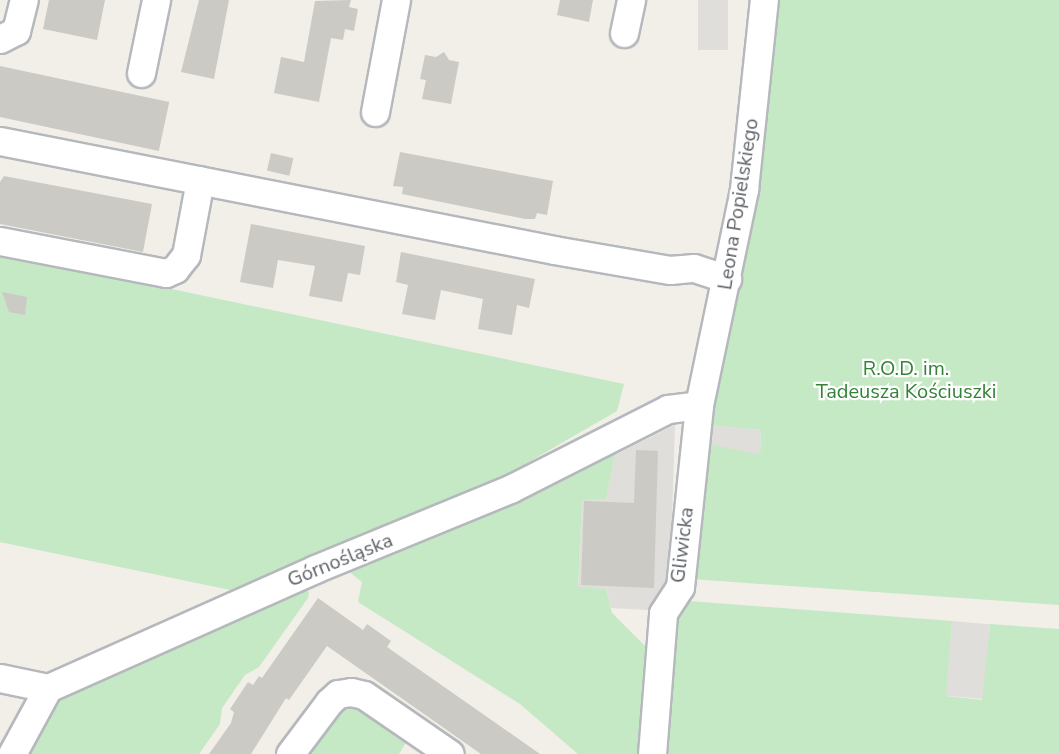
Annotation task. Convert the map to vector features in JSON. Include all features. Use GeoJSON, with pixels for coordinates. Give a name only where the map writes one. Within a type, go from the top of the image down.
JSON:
{"type":"FeatureCollection","features":[{"type":"Feature","properties":{"kind":"street"},"geometry":{"type":"LineString","coordinates":[[0,39],[16,31],[24,0]]}},
{"type":"Feature","properties":{"kind":"street"},"geometry":{"type":"LineString","coordinates":[[141,73],[156,0]]}},
{"type":"Feature","properties":{"kind":"street"},"geometry":{"type":"LineString","coordinates":[[375,112],[396,0]]}},
{"type":"Feature","properties":{"kind":"street"},"geometry":{"type":"LineString","coordinates":[[624,33],[631,0]]}},
{"type":"Feature","properties":{"kind":"street","name":"Leona Popielskiego"},"geometry":{"type":"LineString","coordinates":[[699,405],[727,279],[745,179],[764,0]]}},
{"type":"Feature","properties":{"kind":"street"},"geometry":{"type":"LineString","coordinates":[[0,141],[554,250],[670,270],[694,268],[727,279]]}},
{"type":"Feature","properties":{"kind":"street"},"geometry":{"type":"LineString","coordinates":[[0,241],[166,273],[175,269],[186,255],[200,180]]}},
{"type":"Feature","properties":{"kind":"street","name":"Górnośląska"},"geometry":{"type":"LineString","coordinates":[[48,688],[315,569],[510,489],[668,409],[699,405]]}},
{"type":"Feature","properties":{"kind":"street","name":"Gliwicka"},"geometry":{"type":"LineString","coordinates":[[652,754],[663,613],[680,587],[699,405]]}},
{"type":"Feature","properties":{"kind":"street"},"geometry":{"type":"LineString","coordinates":[[0,678],[48,688],[12,754]]}},
{"type":"Feature","properties":{"kind":"street"},"geometry":{"type":"LineString","coordinates":[[290,754],[328,702],[338,694],[351,692],[364,695],[450,754]]}},
{"type":"Feature","properties":{"kind":"shaded area"},"geometry":{"type":"Polygon","coordinates":[[[698,0],[728,0],[728,50],[698,50],[698,0]]]}},
{"type":"Feature","properties":{"kind":"shaded area"},"geometry":{"type":"Polygon","coordinates":[[[675,425],[670,578],[648,610],[611,608],[606,589],[578,588],[582,500],[606,499],[615,455],[675,425]]]}},
{"type":"Feature","properties":{"kind":"shaded area"},"geometry":{"type":"Polygon","coordinates":[[[710,425],[761,430],[760,456],[706,443],[710,425]]]}},
{"type":"Feature","properties":{"kind":"shaded area"},"geometry":{"type":"Polygon","coordinates":[[[952,621],[990,624],[983,699],[945,696],[952,621]]]}},
{"type":"Feature","properties":{"kind":"green space","name":"R.O.D. im. Tadeusza Kościuszki"},"geometry":{"type":"Polygon","coordinates":[[[774,0],[1059,0],[1059,605],[691,579],[706,443],[760,455],[761,430],[710,425],[749,213],[774,0]]]}},
{"type":"Feature","properties":{"kind":"green space"},"geometry":{"type":"Polygon","coordinates":[[[0,253],[624,384],[617,411],[477,492],[235,591],[0,542],[0,253]]]}},
{"type":"Feature","properties":{"kind":"green space"},"geometry":{"type":"Polygon","coordinates":[[[616,450],[606,499],[582,500],[578,587],[606,589],[612,613],[649,650],[642,754],[578,754],[520,704],[358,602],[362,582],[342,566],[616,450]]]}},
{"type":"Feature","properties":{"kind":"green space"},"geometry":{"type":"Polygon","coordinates":[[[304,589],[309,592],[308,598],[259,667],[245,675],[222,708],[220,724],[199,754],[19,754],[64,693],[304,589]]]}},
{"type":"Feature","properties":{"kind":"green space"},"geometry":{"type":"Polygon","coordinates":[[[689,601],[952,621],[946,696],[982,700],[990,624],[1059,629],[1059,754],[665,754],[676,611],[689,601]]]}},
{"type":"Feature","properties":{"kind":"green space"},"geometry":{"type":"Polygon","coordinates":[[[358,703],[410,736],[399,754],[309,754],[338,714],[337,708],[358,703]]]}},
{"type":"Feature","properties":{"kind":"building"},"geometry":{"type":"Polygon","coordinates":[[[49,0],[105,0],[97,40],[43,29],[49,0]]]}},
{"type":"Feature","properties":{"kind":"building"},"geometry":{"type":"Polygon","coordinates":[[[199,0],[229,0],[214,79],[181,72],[199,0]]]}},
{"type":"Feature","properties":{"kind":"building"},"geometry":{"type":"Polygon","coordinates":[[[351,0],[349,7],[358,9],[354,31],[345,29],[343,40],[331,38],[319,102],[274,93],[281,57],[304,62],[315,1],[351,0]]]}},
{"type":"Feature","properties":{"kind":"building"},"geometry":{"type":"Polygon","coordinates":[[[560,0],[593,0],[589,22],[557,15],[560,0]]]}},
{"type":"Feature","properties":{"kind":"building"},"geometry":{"type":"Polygon","coordinates":[[[444,52],[449,60],[459,62],[451,104],[422,99],[426,80],[420,79],[425,55],[436,57],[444,52]]]}},
{"type":"Feature","properties":{"kind":"building"},"geometry":{"type":"Polygon","coordinates":[[[0,66],[169,102],[159,151],[0,117],[0,66]]]}},
{"type":"Feature","properties":{"kind":"building"},"geometry":{"type":"Polygon","coordinates":[[[400,152],[553,181],[547,215],[537,213],[535,219],[525,219],[402,194],[403,187],[393,186],[400,152]]]}},
{"type":"Feature","properties":{"kind":"building"},"geometry":{"type":"Polygon","coordinates":[[[271,153],[293,158],[289,176],[267,171],[271,153]]]}},
{"type":"Feature","properties":{"kind":"building"},"geometry":{"type":"Polygon","coordinates":[[[4,176],[152,204],[143,252],[0,224],[0,182],[4,176]]]}},
{"type":"Feature","properties":{"kind":"building"},"geometry":{"type":"Polygon","coordinates":[[[251,224],[365,246],[360,275],[348,273],[342,302],[309,296],[315,266],[278,260],[273,288],[240,282],[251,224]]]}},
{"type":"Feature","properties":{"kind":"building"},"geometry":{"type":"Polygon","coordinates":[[[401,252],[535,279],[529,308],[517,305],[512,335],[478,329],[483,299],[441,290],[435,320],[402,314],[408,285],[396,282],[401,252]]]}},
{"type":"Feature","properties":{"kind":"building"},"geometry":{"type":"Polygon","coordinates":[[[2,292],[27,297],[25,315],[9,312],[2,292]]]}},
{"type":"Feature","properties":{"kind":"building"},"geometry":{"type":"Polygon","coordinates":[[[636,450],[658,451],[654,588],[581,585],[584,501],[634,503],[636,450]]]}},
{"type":"Feature","properties":{"kind":"building"},"geometry":{"type":"Polygon","coordinates":[[[318,598],[363,630],[367,624],[391,641],[387,647],[540,754],[481,754],[327,646],[289,700],[286,698],[251,754],[209,754],[231,723],[234,712],[230,709],[248,682],[253,685],[259,676],[262,678],[318,598]]]}}]}
